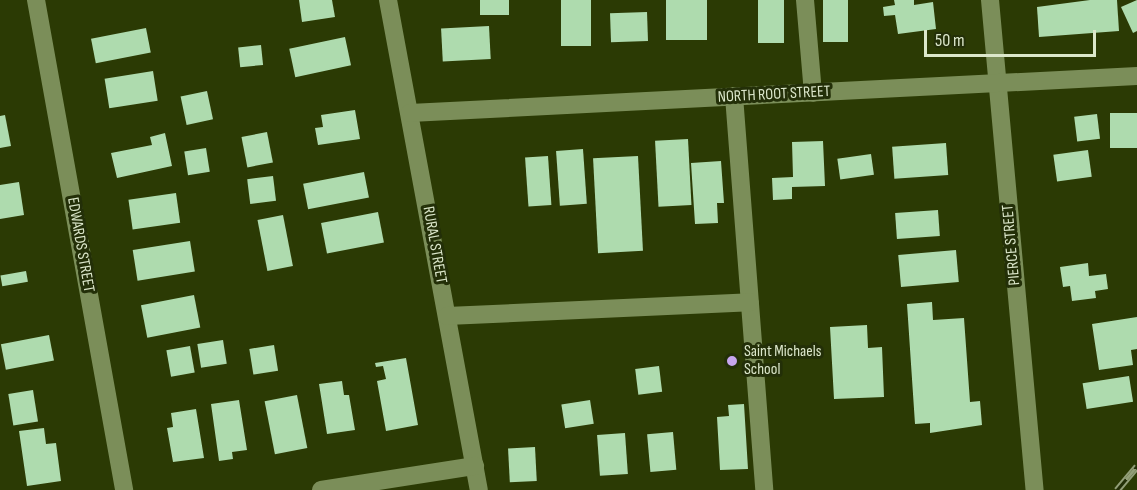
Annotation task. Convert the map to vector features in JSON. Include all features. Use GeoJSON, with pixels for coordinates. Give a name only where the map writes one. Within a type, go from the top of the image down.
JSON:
{"type":"FeatureCollection","features":[{"type":"Feature","properties":{"kind":"street","name":"EDWARDS STREET"},"geometry":{"type":"LineString","coordinates":[[36,0],[124,490]]}},
{"type":"Feature","properties":{"kind":"street","name":"RURAL STREET"},"geometry":{"type":"LineString","coordinates":[[388,0],[479,490]]}},
{"type":"Feature","properties":{"kind":"street"},"geometry":{"type":"LineString","coordinates":[[805,0],[813,93]]}},
{"type":"Feature","properties":{"kind":"street","name":"PIERCE STREET"},"geometry":{"type":"LineString","coordinates":[[990,0],[1035,490]]}},
{"type":"Feature","properties":{"kind":"street","name":"NORTH ROOT STREET"},"geometry":{"type":"LineString","coordinates":[[410,113],[996,85],[1137,76]]}},
{"type":"Feature","properties":{"kind":"street"},"geometry":{"type":"LineString","coordinates":[[734,96],[764,490]]}},
{"type":"Feature","properties":{"kind":"street"},"geometry":{"type":"LineString","coordinates":[[447,316],[750,302]]}},
{"type":"Feature","properties":{"kind":"street"},"geometry":{"type":"LineString","coordinates":[[321,490],[475,466]]}},
{"type":"Feature","properties":{"kind":"building"},"geometry":{"type":"Polygon","coordinates":[[[299,0],[332,0],[335,17],[302,22],[299,0]]]}},
{"type":"Feature","properties":{"kind":"building"},"geometry":{"type":"Polygon","coordinates":[[[480,0],[509,0],[509,15],[480,15],[480,0]]]}},
{"type":"Feature","properties":{"kind":"building"},"geometry":{"type":"Polygon","coordinates":[[[561,0],[591,0],[591,46],[561,46],[561,0]]]}},
{"type":"Feature","properties":{"kind":"building"},"geometry":{"type":"Polygon","coordinates":[[[666,0],[707,0],[707,40],[666,40],[666,0]]]}},
{"type":"Feature","properties":{"kind":"building"},"geometry":{"type":"Polygon","coordinates":[[[758,0],[784,0],[784,43],[758,43],[758,0]]]}},
{"type":"Feature","properties":{"kind":"building"},"geometry":{"type":"Polygon","coordinates":[[[823,0],[848,0],[848,42],[823,42],[823,0]]]}},
{"type":"Feature","properties":{"kind":"building"},"geometry":{"type":"Polygon","coordinates":[[[894,0],[914,0],[914,5],[933,2],[936,29],[898,34],[895,15],[884,16],[883,7],[895,5],[894,0]]]}},
{"type":"Feature","properties":{"kind":"building"},"geometry":{"type":"Polygon","coordinates":[[[1090,0],[1117,0],[1119,31],[1039,37],[1037,7],[1090,0]]]}},
{"type":"Feature","properties":{"kind":"building"},"geometry":{"type":"Polygon","coordinates":[[[1137,0],[1137,31],[1133,33],[1121,7],[1137,0]]]}},
{"type":"Feature","properties":{"kind":"building"},"geometry":{"type":"Polygon","coordinates":[[[647,12],[648,41],[611,42],[610,13],[647,12]]]}},
{"type":"Feature","properties":{"kind":"building"},"geometry":{"type":"Polygon","coordinates":[[[489,26],[491,59],[443,61],[441,29],[489,26]]]}},
{"type":"Feature","properties":{"kind":"building"},"geometry":{"type":"Polygon","coordinates":[[[146,28],[151,53],[96,63],[91,39],[146,28]]]}},
{"type":"Feature","properties":{"kind":"building"},"geometry":{"type":"Polygon","coordinates":[[[345,37],[351,65],[295,77],[289,49],[345,37]]]}},
{"type":"Feature","properties":{"kind":"building"},"geometry":{"type":"Polygon","coordinates":[[[261,45],[263,65],[240,67],[238,47],[261,45]]]}},
{"type":"Feature","properties":{"kind":"building"},"geometry":{"type":"Polygon","coordinates":[[[153,71],[158,101],[109,108],[105,79],[153,71]]]}},
{"type":"Feature","properties":{"kind":"building"},"geometry":{"type":"Polygon","coordinates":[[[207,91],[213,119],[187,125],[181,97],[207,91]]]}},
{"type":"Feature","properties":{"kind":"building"},"geometry":{"type":"Polygon","coordinates":[[[355,110],[360,139],[318,145],[315,128],[323,127],[321,115],[355,110]]]}},
{"type":"Feature","properties":{"kind":"building"},"geometry":{"type":"Polygon","coordinates":[[[1110,113],[1137,113],[1137,148],[1110,148],[1110,113]]]}},
{"type":"Feature","properties":{"kind":"building"},"geometry":{"type":"Polygon","coordinates":[[[1097,114],[1100,139],[1077,142],[1074,117],[1097,114]]]}},
{"type":"Feature","properties":{"kind":"building"},"geometry":{"type":"Polygon","coordinates":[[[5,115],[11,146],[0,148],[0,116],[5,115]]]}},
{"type":"Feature","properties":{"kind":"building"},"geometry":{"type":"Polygon","coordinates":[[[267,132],[273,162],[247,167],[241,137],[267,132]]]}},
{"type":"Feature","properties":{"kind":"building"},"geometry":{"type":"Polygon","coordinates":[[[165,133],[172,166],[117,178],[111,153],[152,145],[150,137],[165,133]]]}},
{"type":"Feature","properties":{"kind":"building"},"geometry":{"type":"Polygon","coordinates":[[[688,139],[691,205],[658,207],[655,141],[688,139]]]}},
{"type":"Feature","properties":{"kind":"building"},"geometry":{"type":"Polygon","coordinates":[[[823,141],[825,186],[792,187],[792,199],[773,200],[772,178],[793,177],[792,142],[823,141]]]}},
{"type":"Feature","properties":{"kind":"building"},"geometry":{"type":"Polygon","coordinates":[[[946,143],[948,175],[894,179],[892,147],[946,143]]]}},
{"type":"Feature","properties":{"kind":"building"},"geometry":{"type":"Polygon","coordinates":[[[206,148],[210,172],[188,175],[184,151],[206,148]]]}},
{"type":"Feature","properties":{"kind":"building"},"geometry":{"type":"Polygon","coordinates":[[[583,149],[587,204],[560,206],[556,151],[583,149]]]}},
{"type":"Feature","properties":{"kind":"building"},"geometry":{"type":"Polygon","coordinates":[[[1088,150],[1092,177],[1057,182],[1053,155],[1088,150]]]}},
{"type":"Feature","properties":{"kind":"building"},"geometry":{"type":"Polygon","coordinates":[[[871,154],[874,175],[840,180],[837,159],[871,154]]]}},
{"type":"Feature","properties":{"kind":"building"},"geometry":{"type":"Polygon","coordinates":[[[548,156],[551,205],[528,206],[525,158],[548,156]]]}},
{"type":"Feature","properties":{"kind":"building"},"geometry":{"type":"Polygon","coordinates":[[[638,156],[643,251],[598,253],[593,158],[638,156]]]}},
{"type":"Feature","properties":{"kind":"building"},"geometry":{"type":"Polygon","coordinates":[[[721,161],[724,203],[717,203],[718,223],[695,224],[691,163],[721,161]]]}},
{"type":"Feature","properties":{"kind":"building"},"geometry":{"type":"Polygon","coordinates":[[[364,172],[369,198],[308,209],[303,184],[364,172]]]}},
{"type":"Feature","properties":{"kind":"building"},"geometry":{"type":"Polygon","coordinates":[[[273,176],[276,201],[250,204],[247,179],[273,176]]]}},
{"type":"Feature","properties":{"kind":"building"},"geometry":{"type":"Polygon","coordinates":[[[19,182],[24,215],[0,219],[0,185],[19,182]]]}},
{"type":"Feature","properties":{"kind":"building"},"geometry":{"type":"Polygon","coordinates":[[[176,193],[180,223],[133,229],[128,200],[176,193]]]}},
{"type":"Feature","properties":{"kind":"building"},"geometry":{"type":"Polygon","coordinates":[[[938,210],[940,236],[897,239],[895,213],[938,210]]]}},
{"type":"Feature","properties":{"kind":"building"},"geometry":{"type":"Polygon","coordinates":[[[378,212],[384,242],[327,253],[321,223],[378,212]]]}},
{"type":"Feature","properties":{"kind":"building"},"geometry":{"type":"Polygon","coordinates":[[[283,215],[293,266],[267,271],[257,220],[283,215]]]}},
{"type":"Feature","properties":{"kind":"building"},"geometry":{"type":"Polygon","coordinates":[[[190,241],[195,272],[138,281],[133,250],[190,241]]]}},
{"type":"Feature","properties":{"kind":"building"},"geometry":{"type":"Polygon","coordinates":[[[956,250],[959,282],[901,287],[898,255],[956,250]]]}},
{"type":"Feature","properties":{"kind":"building"},"geometry":{"type":"Polygon","coordinates":[[[1088,263],[1089,276],[1106,274],[1108,289],[1095,291],[1096,298],[1072,301],[1070,286],[1063,287],[1060,267],[1088,263]]]}},
{"type":"Feature","properties":{"kind":"building"},"geometry":{"type":"Polygon","coordinates":[[[26,271],[28,282],[2,286],[0,276],[26,271]]]}},
{"type":"Feature","properties":{"kind":"building"},"geometry":{"type":"Polygon","coordinates":[[[194,295],[200,327],[147,338],[141,305],[194,295]]]}},
{"type":"Feature","properties":{"kind":"building"},"geometry":{"type":"Polygon","coordinates":[[[932,302],[933,320],[964,318],[970,402],[980,401],[982,425],[930,433],[930,423],[915,424],[907,304],[932,302]]]}},
{"type":"Feature","properties":{"kind":"building"},"geometry":{"type":"Polygon","coordinates":[[[1137,317],[1137,349],[1131,350],[1133,365],[1099,370],[1092,324],[1137,317]]]}},
{"type":"Feature","properties":{"kind":"building"},"geometry":{"type":"Polygon","coordinates":[[[867,325],[868,348],[882,347],[884,397],[834,399],[830,327],[867,325]]]}},
{"type":"Feature","properties":{"kind":"building"},"geometry":{"type":"Polygon","coordinates":[[[49,335],[54,361],[6,370],[1,344],[49,335]]]}},
{"type":"Feature","properties":{"kind":"building"},"geometry":{"type":"Polygon","coordinates":[[[223,340],[227,364],[201,368],[197,344],[223,340]]]}},
{"type":"Feature","properties":{"kind":"building"},"geometry":{"type":"Polygon","coordinates":[[[274,345],[278,371],[253,375],[249,349],[274,345]]]}},
{"type":"Feature","properties":{"kind":"building"},"geometry":{"type":"Polygon","coordinates":[[[190,346],[195,373],[171,377],[166,350],[190,346]]]}},
{"type":"Feature","properties":{"kind":"building"},"geometry":{"type":"Polygon","coordinates":[[[406,358],[418,425],[386,431],[377,381],[386,379],[383,366],[376,367],[375,363],[406,358]]]}},
{"type":"Feature","properties":{"kind":"building"},"geometry":{"type":"Polygon","coordinates":[[[659,366],[662,392],[638,395],[635,369],[659,366]]]}},
{"type":"Feature","properties":{"kind":"building"},"geometry":{"type":"Polygon","coordinates":[[[1129,376],[1133,402],[1087,409],[1083,383],[1129,376]]]}},
{"type":"Feature","properties":{"kind":"building"},"geometry":{"type":"Polygon","coordinates":[[[342,381],[344,395],[349,395],[355,430],[327,434],[319,384],[342,381]]]}},
{"type":"Feature","properties":{"kind":"building"},"geometry":{"type":"Polygon","coordinates":[[[33,390],[38,422],[13,426],[8,394],[33,390]]]}},
{"type":"Feature","properties":{"kind":"building"},"geometry":{"type":"Polygon","coordinates":[[[297,395],[307,448],[275,454],[265,401],[297,395]]]}},
{"type":"Feature","properties":{"kind":"building"},"geometry":{"type":"Polygon","coordinates":[[[239,400],[247,450],[232,452],[233,459],[219,461],[211,404],[239,400]]]}},
{"type":"Feature","properties":{"kind":"building"},"geometry":{"type":"Polygon","coordinates":[[[590,400],[594,424],[565,428],[561,405],[590,400]]]}},
{"type":"Feature","properties":{"kind":"building"},"geometry":{"type":"Polygon","coordinates":[[[744,404],[748,469],[720,470],[717,417],[729,416],[728,405],[744,404]]]}},
{"type":"Feature","properties":{"kind":"building"},"geometry":{"type":"Polygon","coordinates":[[[196,409],[204,458],[173,462],[167,428],[173,427],[171,413],[196,409]]]}},
{"type":"Feature","properties":{"kind":"building"},"geometry":{"type":"Polygon","coordinates":[[[44,428],[46,444],[56,443],[61,481],[27,486],[19,431],[44,428]]]}},
{"type":"Feature","properties":{"kind":"building"},"geometry":{"type":"Polygon","coordinates":[[[673,432],[676,470],[650,472],[647,434],[673,432]]]}},
{"type":"Feature","properties":{"kind":"building"},"geometry":{"type":"Polygon","coordinates":[[[625,433],[628,474],[600,476],[597,435],[625,433]]]}},
{"type":"Feature","properties":{"kind":"building"},"geometry":{"type":"Polygon","coordinates":[[[535,447],[537,481],[510,482],[508,448],[535,447]]]}},
{"type":"Feature","properties":{"kind":"railway"},"geometry":{"type":"LineString","coordinates":[[1117,490],[1137,466]]}},
{"type":"Feature","properties":{"kind":"place","name":"Saint Michaels School"},"geometry":{"type":"Point","coordinates":[732,361]}}]}
